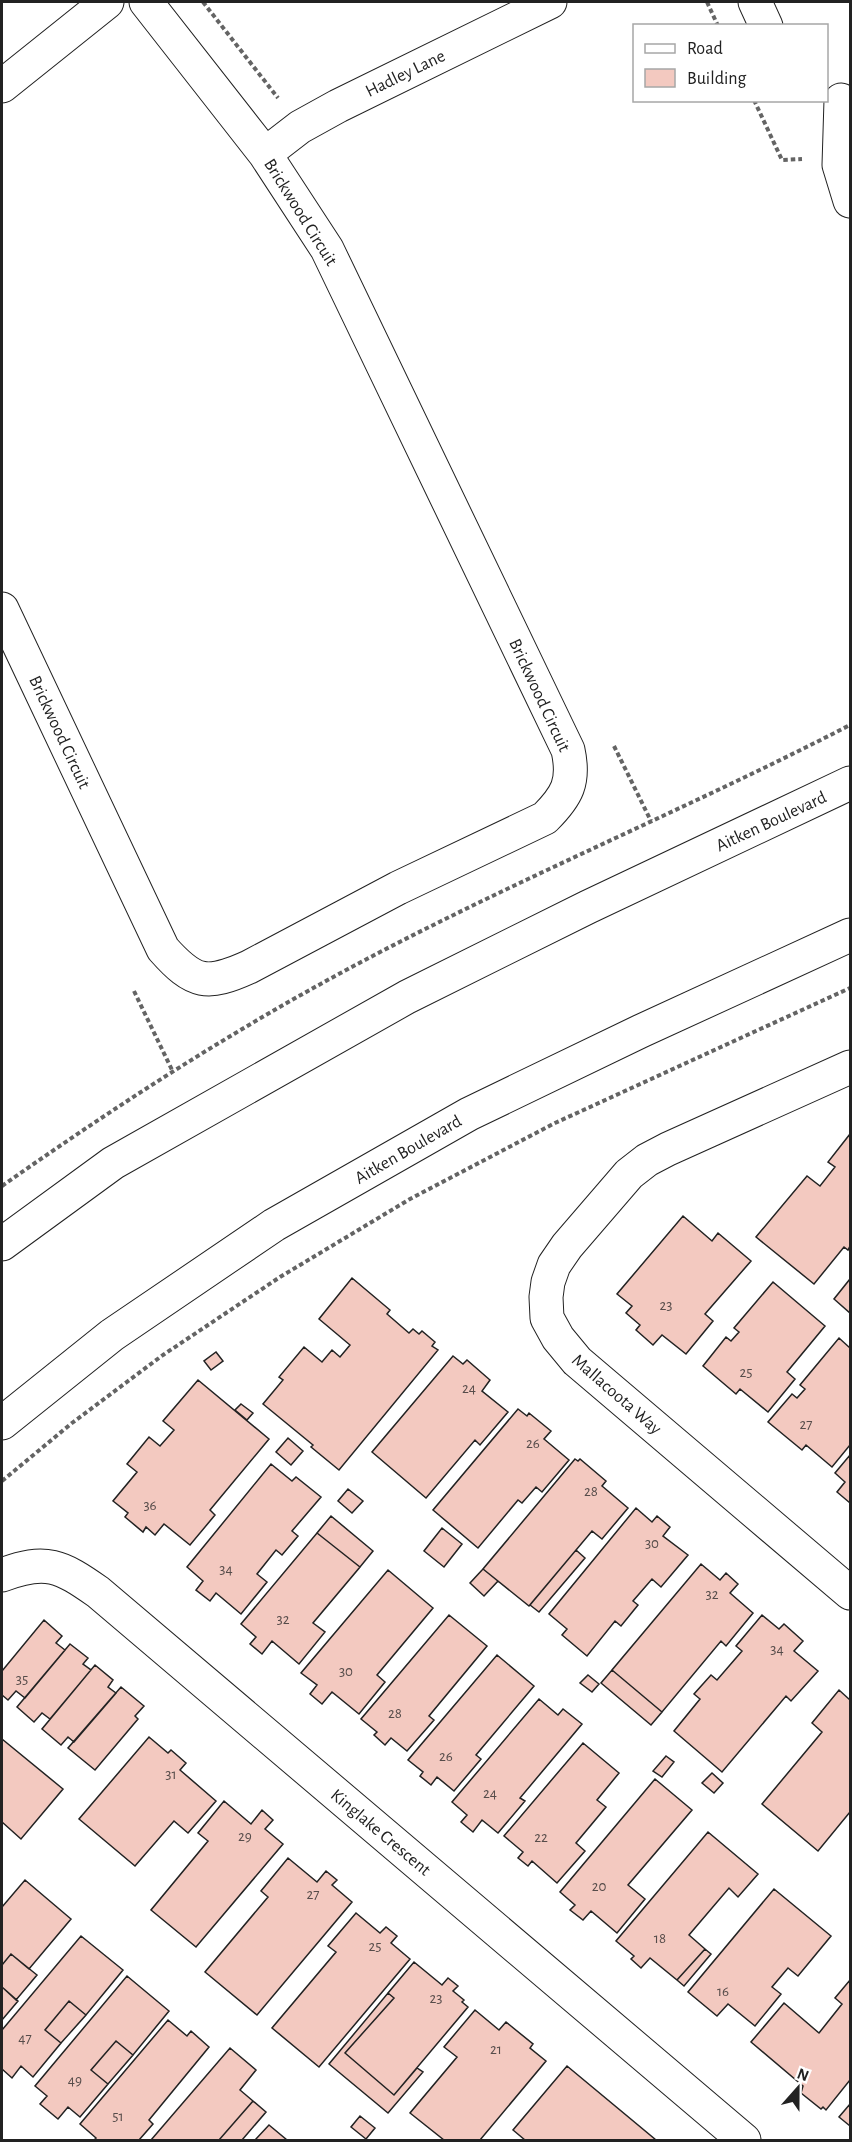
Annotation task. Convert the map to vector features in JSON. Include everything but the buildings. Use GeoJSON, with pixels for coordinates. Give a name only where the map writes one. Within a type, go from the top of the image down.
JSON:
{"type":"FeatureCollection","features":[{"type":"Feature","properties":{"kind":"street"},"geometry":{"type":"LineString","coordinates":[[2,86],[107,2]]}},
{"type":"Feature","properties":{"kind":"street","name":"Brickwood Circuit"},"geometry":{"type":"LineString","coordinates":[[2,609],[163,949],[179,967],[194,977],[210,980],[225,978],[249,968],[398,888],[545,818],[560,803],[570,784],[571,766],[568,750],[327,249],[265,154],[146,2]]}},
{"type":"Feature","properties":{"kind":"street","name":"Hadley Lane"},"geometry":{"type":"LineString","coordinates":[[265,154],[300,127],[338,106],[550,2]]}},
{"type":"Feature","properties":{"kind":"street"},"geometry":{"type":"LineString","coordinates":[[755,2],[765,24]]}},
{"type":"Feature","properties":{"kind":"street"},"geometry":{"type":"LineString","coordinates":[[839,99],[839,165],[850,201]]}},
{"type":"Feature","properties":{"kind":"street","name":"Aitken Boulevard"},"geometry":{"type":"LineString","coordinates":[[2,1244],[113,1163],[407,997],[588,907],[850,783]]}},
{"type":"Feature","properties":{"kind":"street","name":"Aitken Boulevard"},"geometry":{"type":"LineString","coordinates":[[2,1424],[112,1335],[274,1225],[469,1114],[641,1031],[850,935]]}},
{"type":"Feature","properties":{"kind":"street","name":"Mallacoota Way"},"geometry":{"type":"LineString","coordinates":[[850,1067],[647,1160],[629,1174],[567,1246],[554,1265],[546,1297],[547,1318],[558,1338],[577,1361],[850,1593]]}},
{"type":"Feature","properties":{"kind":"street","name":"Kinglake Crescent"},"geometry":{"type":"LineString","coordinates":[[2,1575],[22,1567],[44,1565],[74,1575],[98,1592],[744,2140]]}},
{"type":"Feature","properties":{"kind":"path"},"geometry":{"type":"LineString","coordinates":[[203,2],[300,127]]}},
{"type":"Feature","properties":{"kind":"path"},"geometry":{"type":"LineString","coordinates":[[706,2],[717,24]]}},
{"type":"Feature","properties":{"kind":"path"},"geometry":{"type":"LineString","coordinates":[[755,102],[782,160],[839,155]]}},
{"type":"Feature","properties":{"kind":"path"},"geometry":{"type":"LineString","coordinates":[[2,1186],[89,1125],[249,1024],[348,969],[477,904],[850,725]]}},
{"type":"Feature","properties":{"kind":"path"},"geometry":{"type":"LineString","coordinates":[[614,746],[651,820]]}},
{"type":"Feature","properties":{"kind":"path"},"geometry":{"type":"LineString","coordinates":[[2,1481],[72,1422],[163,1355],[280,1277],[410,1199],[555,1123],[850,988]]}},
{"type":"Feature","properties":{"kind":"path"},"geometry":{"type":"LineString","coordinates":[[134,991],[173,1072]]}}]}
